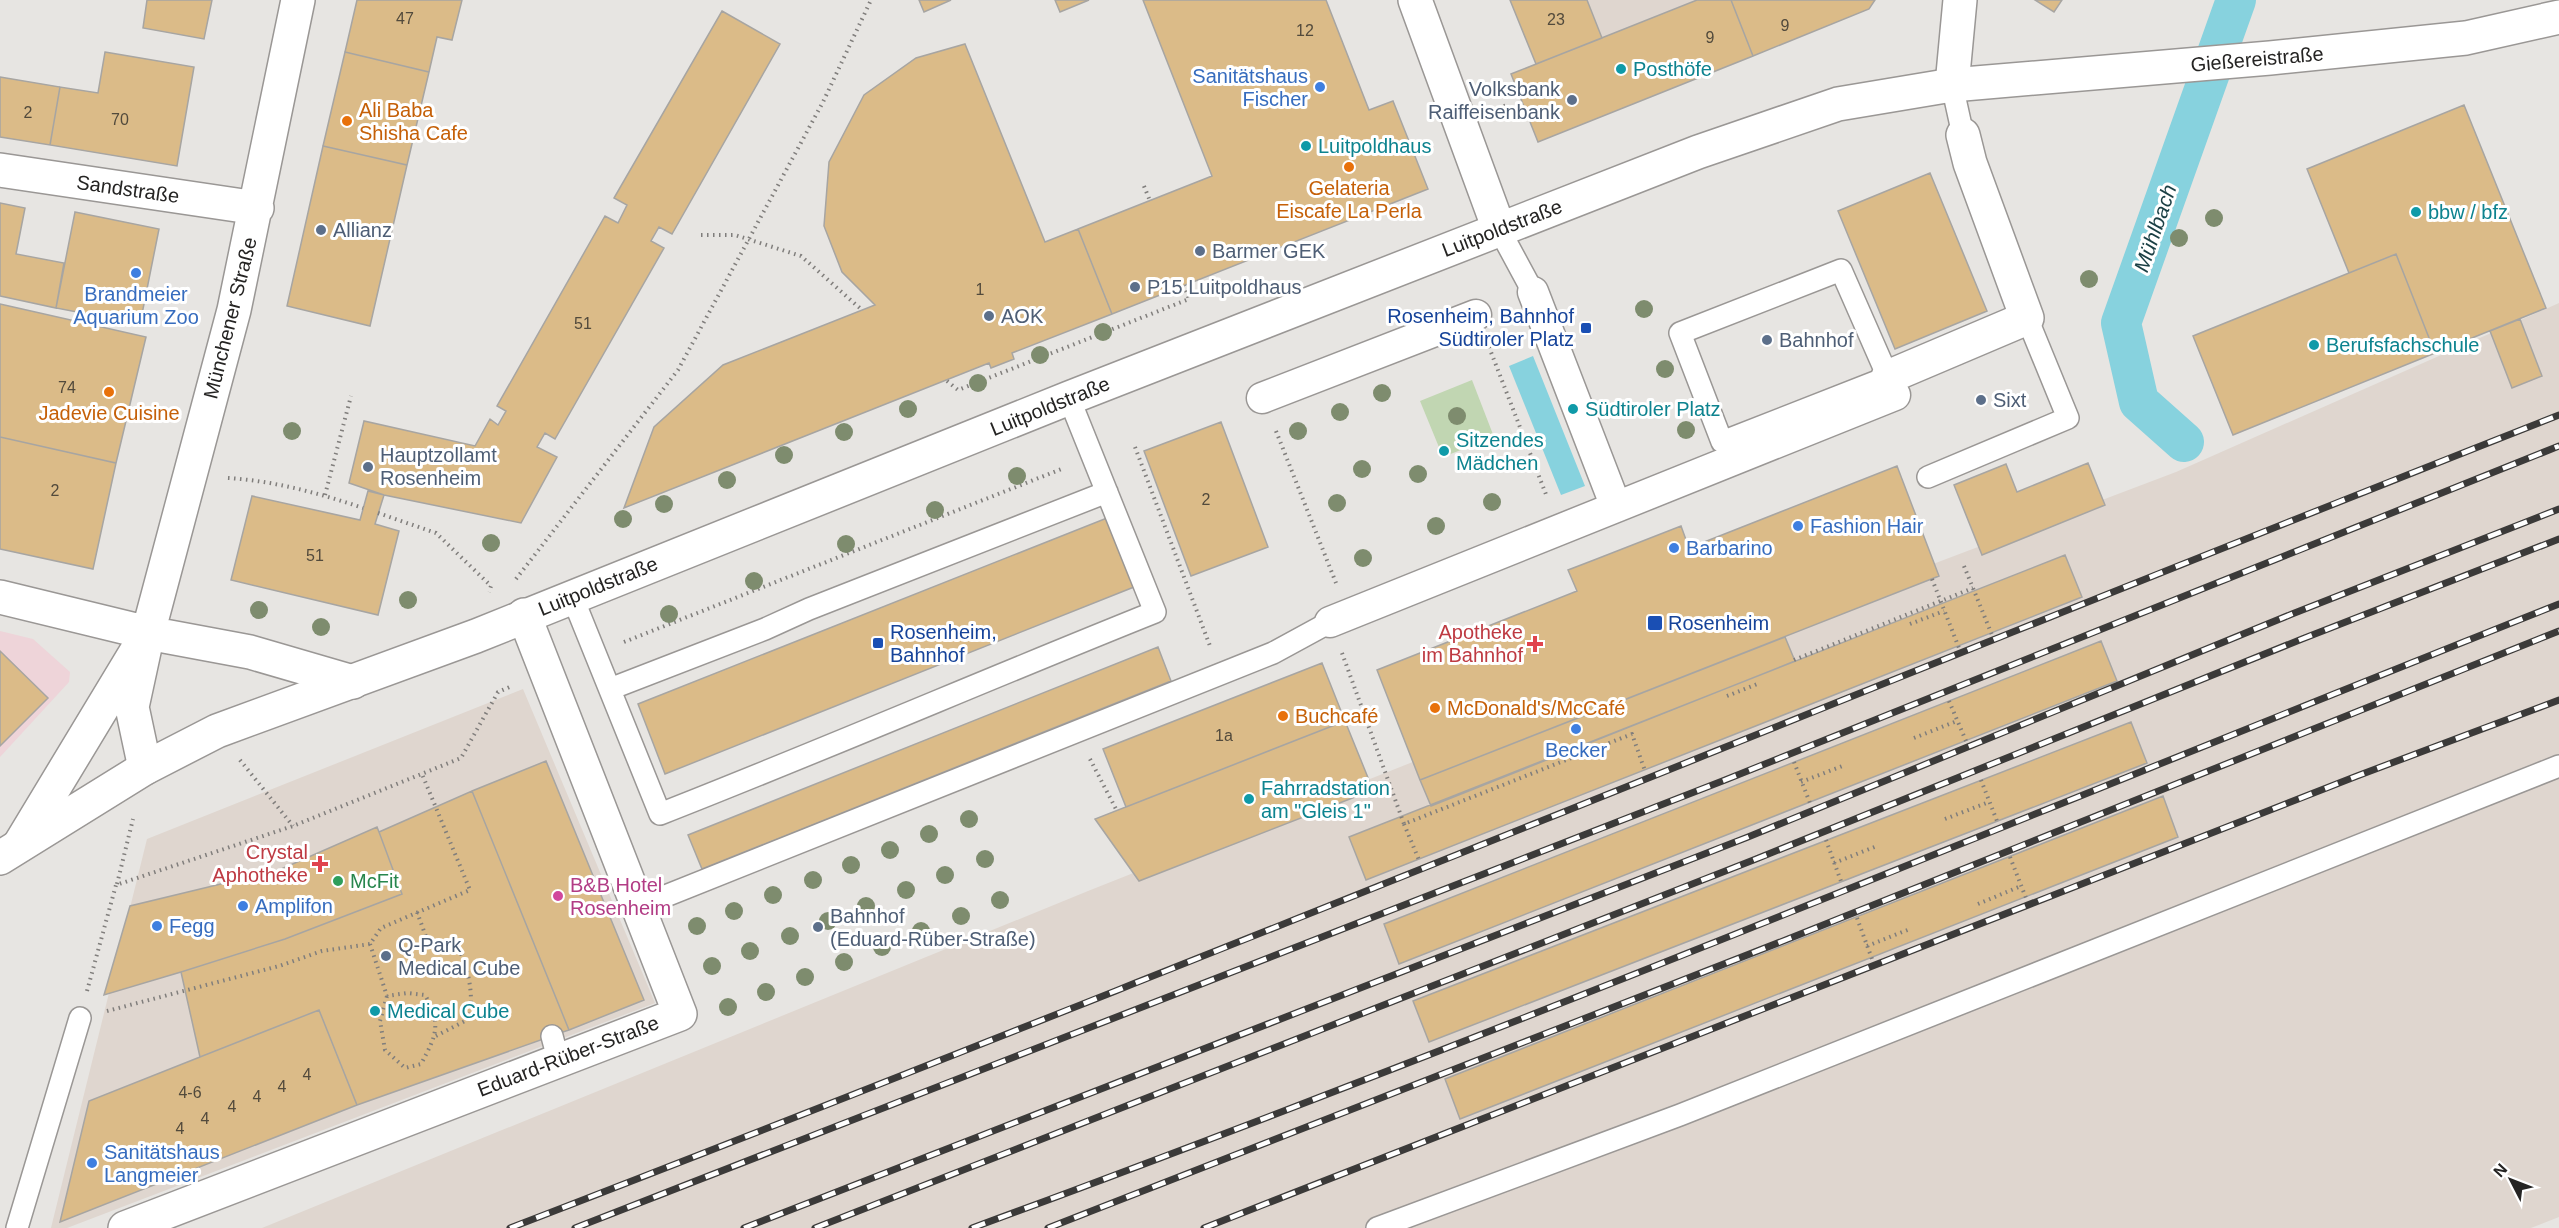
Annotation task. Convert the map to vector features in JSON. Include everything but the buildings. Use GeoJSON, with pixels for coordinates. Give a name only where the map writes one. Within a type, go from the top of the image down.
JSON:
{"type":"FeatureCollection","features":[{"type":"Feature","properties":{"kind":"street","name":"Münchener Straße"},"geometry":{"type":"LineString","coordinates":[[145,768],[132,707],[148,633],[234,310],[257,208],[298,0]]}},
{"type":"Feature","properties":{"kind":"street"},"geometry":{"type":"LineString","coordinates":[[1415,0],[1499,229]]}},
{"type":"Feature","properties":{"kind":"street"},"geometry":{"type":"LineString","coordinates":[[1952,85],[1960,0]]}},
{"type":"Feature","properties":{"kind":"street","name":"Gießereistraße"},"geometry":{"type":"LineString","coordinates":[[1952,85],[2270,58],[2466,38],[2559,17]]}},
{"type":"Feature","properties":{"kind":"street","name":"Luitpoldstraße"},"geometry":{"type":"LineString","coordinates":[[353,682],[476,636],[1069,398],[1698,152],[1838,104],[1952,85]]}},
{"type":"Feature","properties":{"kind":"street"},"geometry":{"type":"LineString","coordinates":[[1339,618],[1616,507],[1891,386],[2027,318],[1970,163],[1963,135]]}},
{"type":"Feature","properties":{"kind":"street","name":"Sandstraße"},"geometry":{"type":"LineString","coordinates":[[0,170],[257,208]]}},
{"type":"Feature","properties":{"kind":"street"},"geometry":{"type":"LineString","coordinates":[[1533,292],[1616,507]]}},
{"type":"Feature","properties":{"kind":"street"},"geometry":{"type":"LineString","coordinates":[[1262,398],[1476,315]]}},
{"type":"Feature","properties":{"kind":"street"},"geometry":{"type":"LineString","coordinates":[[0,597],[148,633],[250,652],[353,682]]}},
{"type":"Feature","properties":{"kind":"street","name":"Eduard-Rüber-Straße"},"geometry":{"type":"LineString","coordinates":[[125,1228],[555,1048],[680,1014],[524,615]]}},
{"type":"Feature","properties":{"kind":"street","name":"Münchener Straße"},"geometry":{"type":"LineString","coordinates":[[10,851],[148,633]]}},
{"type":"Feature","properties":{"kind":"street","name":"Münchener Straße"},"geometry":{"type":"LineString","coordinates":[[10,851],[145,768],[217,731],[353,682]]}},
{"type":"Feature","properties":{"kind":"lane"},"geometry":{"type":"LineString","coordinates":[[1952,85],[1963,135]]}},
{"type":"Feature","properties":{"kind":"lane"},"geometry":{"type":"LineString","coordinates":[[1499,229],[1533,292]]}},
{"type":"Feature","properties":{"kind":"lane"},"geometry":{"type":"LineString","coordinates":[[1841,270],[1891,386],[1722,442],[1680,333],[1841,270]]}},
{"type":"Feature","properties":{"kind":"lane"},"geometry":{"type":"LineString","coordinates":[[1928,477],[2068,418],[2027,318]]}},
{"type":"Feature","properties":{"kind":"lane"},"geometry":{"type":"LineString","coordinates":[[572,596],[660,814],[778,768],[894,718],[1155,612],[1069,398]]}},
{"type":"Feature","properties":{"kind":"lane"},"geometry":{"type":"LineString","coordinates":[[610,689],[765,630],[809,609],[1107,492]]}},
{"type":"Feature","properties":{"kind":"lane"},"geometry":{"type":"LineString","coordinates":[[638,907],[1273,653],[1339,618]]}},
{"type":"Feature","properties":{"kind":"lane"},"geometry":{"type":"LineString","coordinates":[[1377,1228],[1680,1115],[2559,766]]}},
{"type":"Feature","properties":{"kind":"lane"},"geometry":{"type":"LineString","coordinates":[[17,1228],[80,1018]]}},
{"type":"Feature","properties":{"kind":"path"},"geometry":{"type":"LineString","coordinates":[[512,585],[678,369],[823,102],[871,0]]}},
{"type":"Feature","properties":{"kind":"path"},"geometry":{"type":"LineString","coordinates":[[1144,186],[1150,201]]}},
{"type":"Feature","properties":{"kind":"path"},"geometry":{"type":"LineString","coordinates":[[701,235],[735,235],[801,256],[862,310]]}},
{"type":"Feature","properties":{"kind":"path"},"geometry":{"type":"LineString","coordinates":[[947,381],[958,390],[1189,299],[1184,286]]}},
{"type":"Feature","properties":{"kind":"path"},"geometry":{"type":"LineString","coordinates":[[1175,304],[1177,310]]}},
{"type":"Feature","properties":{"kind":"path"},"geometry":{"type":"LineString","coordinates":[[1476,315],[1559,528]]}},
{"type":"Feature","properties":{"kind":"path"},"geometry":{"type":"LineString","coordinates":[[325,495],[351,396]]}},
{"type":"Feature","properties":{"kind":"path"},"geometry":{"type":"LineString","coordinates":[[1262,398],[1339,618]]}},
{"type":"Feature","properties":{"kind":"path"},"geometry":{"type":"LineString","coordinates":[[1135,447],[1221,673]]}},
{"type":"Feature","properties":{"kind":"path"},"geometry":{"type":"LineString","coordinates":[[621,643],[1064,468]]}},
{"type":"Feature","properties":{"kind":"path"},"geometry":{"type":"LineString","coordinates":[[191,476],[257,480],[325,495],[363,508]]}},
{"type":"Feature","properties":{"kind":"path"},"geometry":{"type":"LineString","coordinates":[[378,513],[436,533],[491,586],[476,636]]}},
{"type":"Feature","properties":{"kind":"path"},"geometry":{"type":"LineString","coordinates":[[1964,566],[1992,635]]}},
{"type":"Feature","properties":{"kind":"path"},"geometry":{"type":"LineString","coordinates":[[1932,579],[1959,648]]}},
{"type":"Feature","properties":{"kind":"path"},"geometry":{"type":"LineString","coordinates":[[1794,660],[1973,588]]}},
{"type":"Feature","properties":{"kind":"path"},"geometry":{"type":"LineString","coordinates":[[1910,624],[1944,611]]}},
{"type":"Feature","properties":{"kind":"path"},"geometry":{"type":"LineString","coordinates":[[1343,656],[1419,860]]}},
{"type":"Feature","properties":{"kind":"path"},"geometry":{"type":"LineString","coordinates":[[1727,696],[1760,684]]}},
{"type":"Feature","properties":{"kind":"path"},"geometry":{"type":"LineString","coordinates":[[116,885],[293,826],[460,758],[498,692],[515,685]]}},
{"type":"Feature","properties":{"kind":"path"},"geometry":{"type":"LineString","coordinates":[[1949,701],[1966,741]]}},
{"type":"Feature","properties":{"kind":"path"},"geometry":{"type":"LineString","coordinates":[[1914,738],[1957,721]]}},
{"type":"Feature","properties":{"kind":"path"},"geometry":{"type":"LineString","coordinates":[[217,731],[293,826]]}},
{"type":"Feature","properties":{"kind":"path"},"geometry":{"type":"LineString","coordinates":[[1404,824],[1632,734],[1645,771]]}},
{"type":"Feature","properties":{"kind":"path"},"geometry":{"type":"LineString","coordinates":[[1090,760],[1117,811]]}},
{"type":"Feature","properties":{"kind":"path"},"geometry":{"type":"LineString","coordinates":[[1794,762],[1810,804]]}},
{"type":"Feature","properties":{"kind":"path"},"geometry":{"type":"LineString","coordinates":[[1801,782],[1845,765]]}},
{"type":"Feature","properties":{"kind":"path"},"geometry":{"type":"LineString","coordinates":[[145,768],[80,1018],[279,966],[322,951],[370,944],[381,928],[470,890],[422,774]]}},
{"type":"Feature","properties":{"kind":"path"},"geometry":{"type":"LineString","coordinates":[[1981,780],[1997,821]]}},
{"type":"Feature","properties":{"kind":"path"},"geometry":{"type":"LineString","coordinates":[[1945,819],[1989,802]]}},
{"type":"Feature","properties":{"kind":"path"},"geometry":{"type":"LineString","coordinates":[[1826,840],[1842,884]]}},
{"type":"Feature","properties":{"kind":"path"},"geometry":{"type":"LineString","coordinates":[[1834,862],[1877,846]]}},
{"type":"Feature","properties":{"kind":"path"},"geometry":{"type":"LineString","coordinates":[[2010,857],[2026,898]]}},
{"type":"Feature","properties":{"kind":"path"},"geometry":{"type":"LineString","coordinates":[[1978,904],[2021,886]]}},
{"type":"Feature","properties":{"kind":"path"},"geometry":{"type":"LineString","coordinates":[[417,912],[429,945],[445,943],[459,949],[465,963],[473,1003],[469,1019],[436,1036]]}},
{"type":"Feature","properties":{"kind":"path"},"geometry":{"type":"LineString","coordinates":[[1857,918],[1872,959]]}},
{"type":"Feature","properties":{"kind":"path"},"geometry":{"type":"LineString","coordinates":[[1867,946],[1910,929]]}},
{"type":"Feature","properties":{"kind":"path"},"geometry":{"type":"LineString","coordinates":[[370,944],[387,996],[380,1021],[386,1050],[405,1068],[421,1064],[436,1036],[434,1010],[425,995],[407,993],[387,996]]}},
{"type":"Feature","properties":{"kind":"shaded area","name":"Posthöfe"},"geometry":{"type":"Polygon","coordinates":[[[1510,0],[1697,0],[1536,64],[1510,0]]]}},
{"type":"Feature","properties":{"kind":"shaded area"},"geometry":{"type":"Polygon","coordinates":[[[2559,303],[2559,1217],[2531,1228],[262,1228],[1088,891],[1453,746],[2176,472],[2559,303]]]}},
{"type":"Feature","properties":{"kind":"shaded area"},"geometry":{"type":"Polygon","coordinates":[[[0,631],[33,639],[70,672],[69,682],[0,757],[0,631]]]}},
{"type":"Feature","properties":{"kind":"shaded area","name":"Medical Cube"},"geometry":{"type":"Polygon","coordinates":[[[523,689],[655,1003],[67,1228],[51,1228],[147,839],[523,689]]]}},
{"type":"Feature","properties":{"kind":"green space"},"geometry":{"type":"Polygon","coordinates":[[[1472,380],[1494,437],[1443,457],[1420,401],[1472,380]]]}},
{"type":"Feature","properties":{"kind":"water"},"geometry":{"type":"Polygon","coordinates":[[[1533,356],[1585,486],[1561,495],[1509,366],[1533,356]]]}},
{"type":"Feature","properties":{"kind":"waterway","name":"Mühlbach"},"geometry":{"type":"LineString","coordinates":[[2184,442],[2139,402],[2121,323],[2236,0]]}},
{"type":"Feature","properties":{"kind":"railway"},"geometry":{"type":"LineString","coordinates":[[510,1228],[1279,926],[2559,415]]}},
{"type":"Feature","properties":{"kind":"railway"},"geometry":{"type":"LineString","coordinates":[[575,1228],[1725,780],[2559,446]]}},
{"type":"Feature","properties":{"kind":"railway"},"geometry":{"type":"LineString","coordinates":[[744,1228],[1748,837],[2292,614],[2559,509]]}},
{"type":"Feature","properties":{"kind":"railway"},"geometry":{"type":"LineString","coordinates":[[815,1228],[1756,859],[2302,639],[2559,539]]}},
{"type":"Feature","properties":{"kind":"railway"},"geometry":{"type":"LineString","coordinates":[[972,1228],[1172,1154],[1570,1000],[2559,604]]}},
{"type":"Feature","properties":{"kind":"railway"},"geometry":{"type":"LineString","coordinates":[[1048,1228],[1788,939],[2559,631]]}},
{"type":"Feature","properties":{"kind":"railway"},"geometry":{"type":"LineString","coordinates":[[1204,1228],[2357,776],[2559,700]]}},
{"type":"Feature","properties":{"kind":"place","name":"Posthöfe"},"geometry":{"type":"Point","coordinates":[1621,69]}},
{"type":"Feature","properties":{"kind":"place","name":"Sanitätshaus Fischer"},"geometry":{"type":"Point","coordinates":[1320,87]}},
{"type":"Feature","properties":{"kind":"place","name":"Volksbank Raiffeisenbank"},"geometry":{"type":"Point","coordinates":[1572,100]}},
{"type":"Feature","properties":{"kind":"place","name":"Ali Baba Shisha Cafe"},"geometry":{"type":"Point","coordinates":[347,121]}},
{"type":"Feature","properties":{"kind":"place","name":"Luitpoldhaus"},"geometry":{"type":"Point","coordinates":[1306,146]}},
{"type":"Feature","properties":{"kind":"place","name":"Gelateria Eiscafe La Perla"},"geometry":{"type":"Point","coordinates":[1349,167]}},
{"type":"Feature","properties":{"kind":"place","name":"bbw / bfz"},"geometry":{"type":"Point","coordinates":[2416,212]}},
{"type":"Feature","properties":{"kind":"place","name":"Allianz"},"geometry":{"type":"Point","coordinates":[321,230]}},
{"type":"Feature","properties":{"kind":"place","name":"Barmer GEK"},"geometry":{"type":"Point","coordinates":[1200,251]}},
{"type":"Feature","properties":{"kind":"place","name":"Brandmeier Aquarium Zoo"},"geometry":{"type":"Point","coordinates":[136,273]}},
{"type":"Feature","properties":{"kind":"place","name":"P15 Luitpoldhaus"},"geometry":{"type":"Point","coordinates":[1135,287]}},
{"type":"Feature","properties":{"kind":"place","name":"AOK"},"geometry":{"type":"Point","coordinates":[989,316]}},
{"type":"Feature","properties":{"kind":"place","name":"Rosenheim, Bahnhof Südtiroler Platz"},"geometry":{"type":"Point","coordinates":[1586,328]}},
{"type":"Feature","properties":{"kind":"place","name":"Bahnhof"},"geometry":{"type":"Point","coordinates":[1767,340]}},
{"type":"Feature","properties":{"kind":"place","name":"Berufsfachschule"},"geometry":{"type":"Point","coordinates":[2314,345]}},
{"type":"Feature","properties":{"kind":"place","name":"Jadevie Cuisine"},"geometry":{"type":"Point","coordinates":[109,392]}},
{"type":"Feature","properties":{"kind":"place","name":"Sixt"},"geometry":{"type":"Point","coordinates":[1981,400]}},
{"type":"Feature","properties":{"kind":"place","name":"Südtiroler Platz"},"geometry":{"type":"Point","coordinates":[1573,409]}},
{"type":"Feature","properties":{"kind":"place","name":"Sitzendes Mädchen"},"geometry":{"type":"Point","coordinates":[1444,451]}},
{"type":"Feature","properties":{"kind":"place","name":"Hauptzollamt Rosenheim"},"geometry":{"type":"Point","coordinates":[368,467]}},
{"type":"Feature","properties":{"kind":"place","name":"Fashion Hair"},"geometry":{"type":"Point","coordinates":[1798,526]}},
{"type":"Feature","properties":{"kind":"place","name":"Barbarino"},"geometry":{"type":"Point","coordinates":[1674,548]}},
{"type":"Feature","properties":{"kind":"place","name":"Rosenheim"},"geometry":{"type":"Point","coordinates":[1655,623]}},
{"type":"Feature","properties":{"kind":"place","name":"Rosenheim, Bahnhof"},"geometry":{"type":"Point","coordinates":[878,643]}},
{"type":"Feature","properties":{"kind":"place","name":"Apotheke im Bahnhof"},"geometry":{"type":"Point","coordinates":[1535,644]}},
{"type":"Feature","properties":{"kind":"place","name":"McDonald's/McCafé"},"geometry":{"type":"Point","coordinates":[1435,708]}},
{"type":"Feature","properties":{"kind":"place","name":"Buchcafé"},"geometry":{"type":"Point","coordinates":[1283,716]}},
{"type":"Feature","properties":{"kind":"place","name":"Becker"},"geometry":{"type":"Point","coordinates":[1576,729]}},
{"type":"Feature","properties":{"kind":"place","name":"Fahrradstation am \"Gleis 1\""},"geometry":{"type":"Point","coordinates":[1249,799]}},
{"type":"Feature","properties":{"kind":"place","name":"Crystal Aphotheke"},"geometry":{"type":"Point","coordinates":[320,864]}},
{"type":"Feature","properties":{"kind":"place","name":"McFit"},"geometry":{"type":"Point","coordinates":[338,881]}},
{"type":"Feature","properties":{"kind":"place","name":"B&B Hotel Rosenheim"},"geometry":{"type":"Point","coordinates":[558,896]}},
{"type":"Feature","properties":{"kind":"place","name":"Amplifon"},"geometry":{"type":"Point","coordinates":[243,906]}},
{"type":"Feature","properties":{"kind":"place","name":"Fegg"},"geometry":{"type":"Point","coordinates":[157,926]}},
{"type":"Feature","properties":{"kind":"place","name":"Bahnhof (Eduard-Rüber-Straße)"},"geometry":{"type":"Point","coordinates":[818,927]}},
{"type":"Feature","properties":{"kind":"place","name":"Q-Park Medical Cube"},"geometry":{"type":"Point","coordinates":[386,956]}},
{"type":"Feature","properties":{"kind":"place","name":"Medical Cube"},"geometry":{"type":"Point","coordinates":[375,1011]}},
{"type":"Feature","properties":{"kind":"place","name":"Sanitätshaus Langmeier"},"geometry":{"type":"Point","coordinates":[92,1163]}}]}
